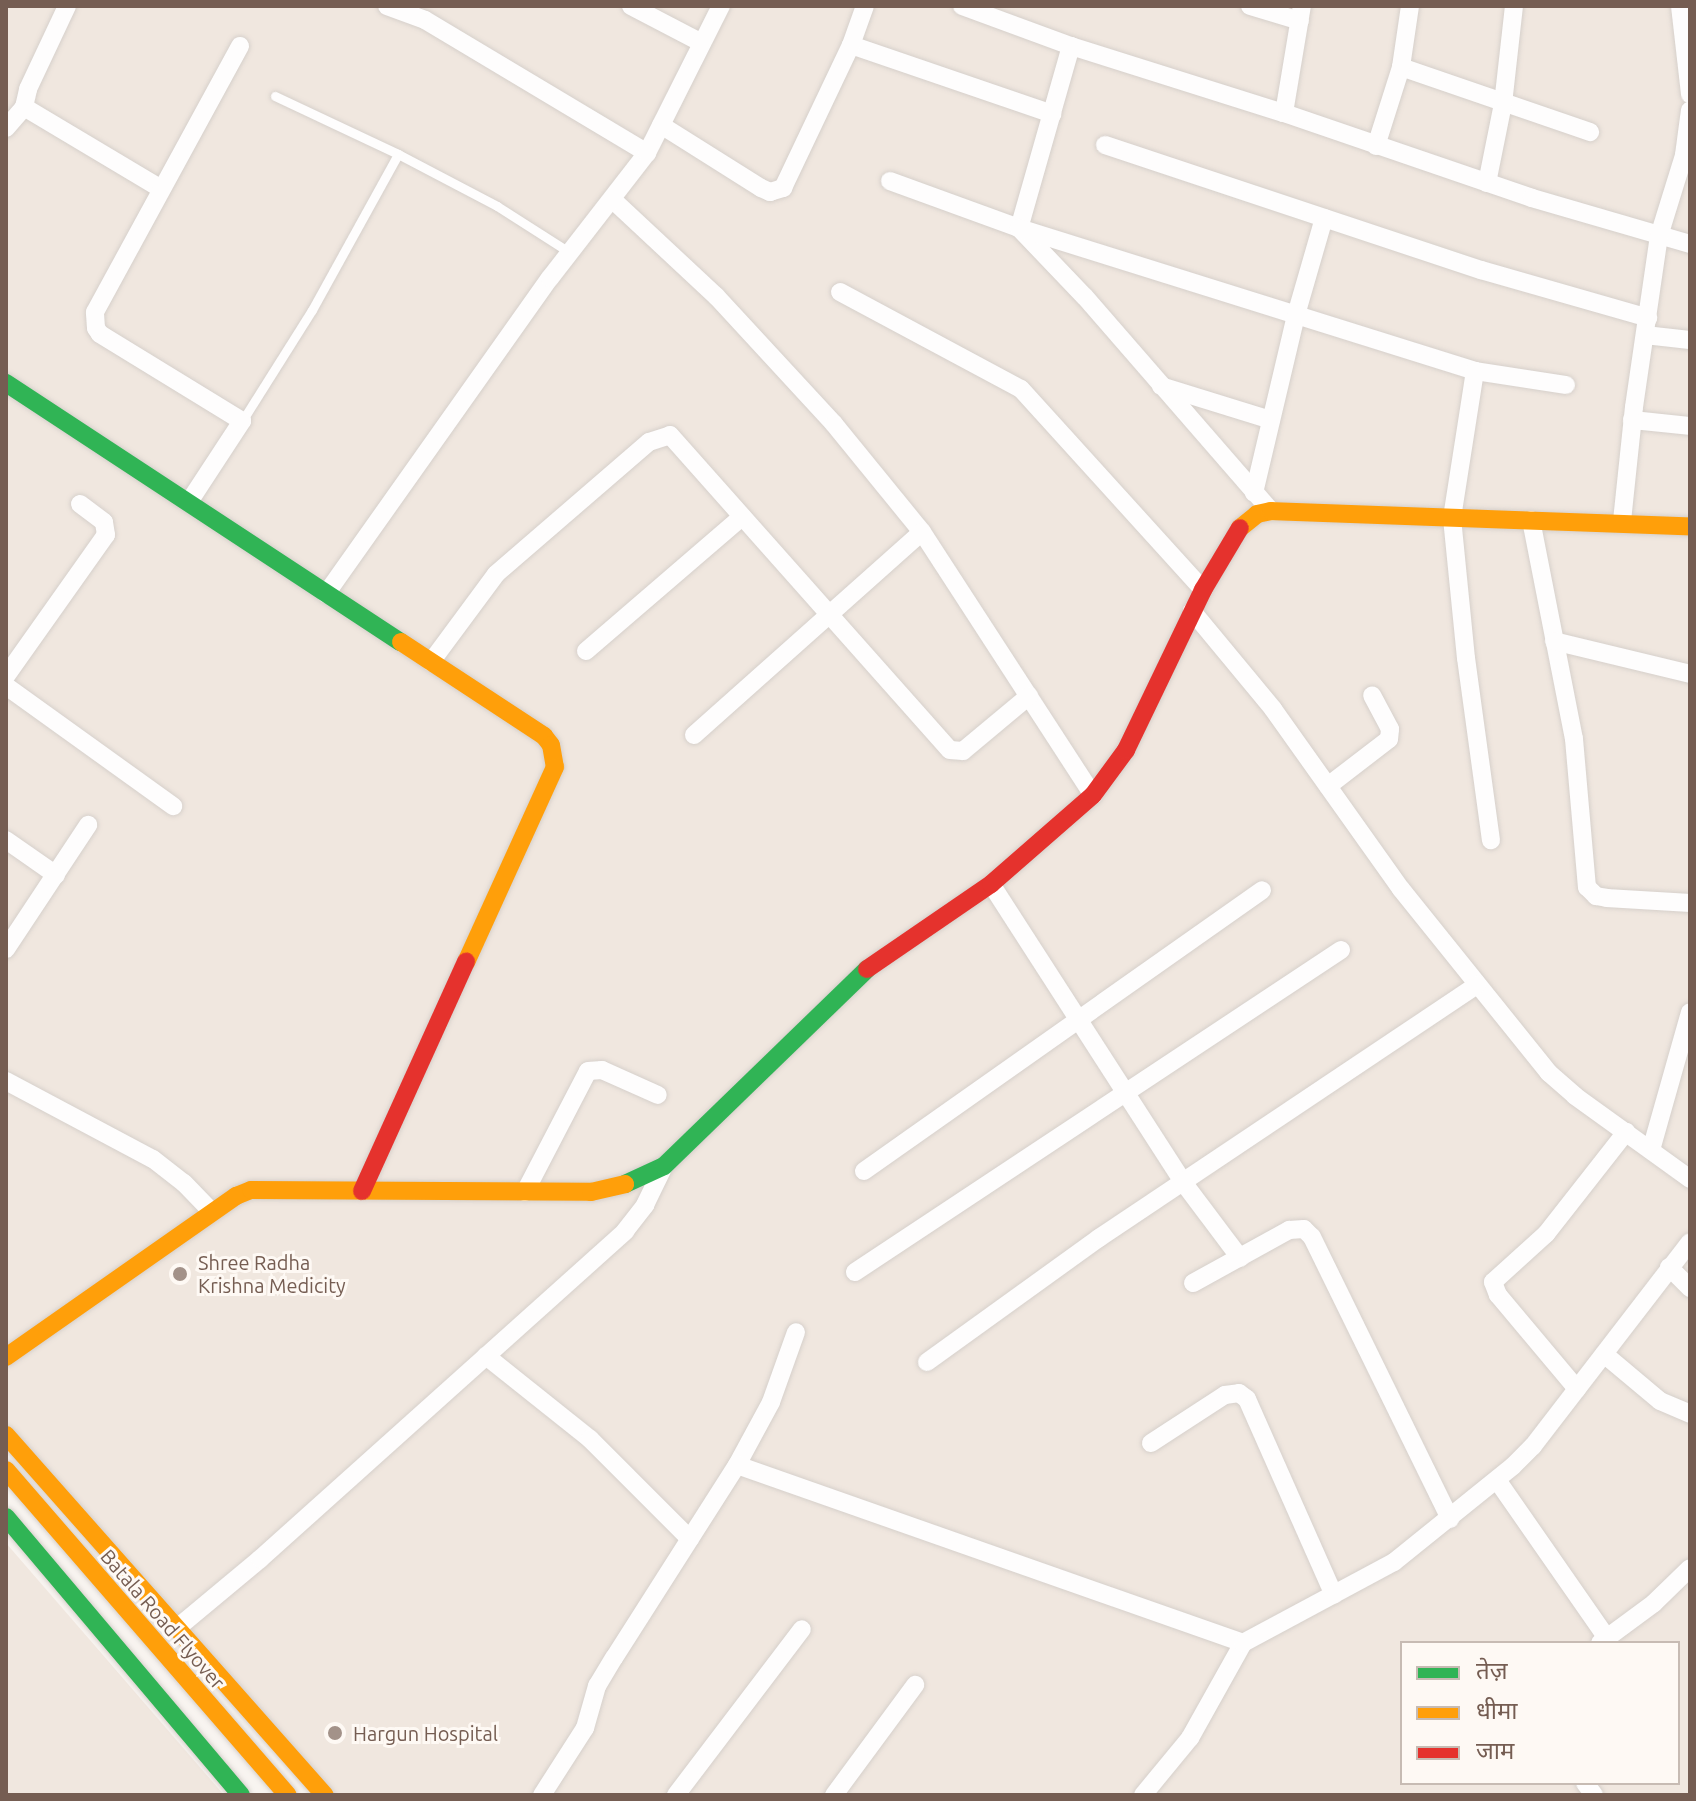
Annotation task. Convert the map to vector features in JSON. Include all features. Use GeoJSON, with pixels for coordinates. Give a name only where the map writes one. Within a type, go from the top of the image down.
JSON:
{"type":"FeatureCollection","features":[{"type":"Feature","properties":{"kind":"street"},"geometry":{"type":"LineString","coordinates":[[6,128],[24,107],[28,89],[67,6]]}},
{"type":"Feature","properties":{"kind":"street"},"geometry":{"type":"LineString","coordinates":[[387,6],[425,20],[647,153]]}},
{"type":"Feature","properties":{"kind":"street"},"geometry":{"type":"LineString","coordinates":[[631,6],[702,43]]}},
{"type":"Feature","properties":{"kind":"street"},"geometry":{"type":"LineString","coordinates":[[326,594],[569,252],[647,153],[721,6]]}},
{"type":"Feature","properties":{"kind":"street"},"geometry":{"type":"LineString","coordinates":[[661,125],[761,188],[777,192],[788,182],[851,45],[865,6]]}},
{"type":"Feature","properties":{"kind":"street"},"geometry":{"type":"LineString","coordinates":[[963,6],[1071,46],[1284,113],[1487,183],[1690,244]]}},
{"type":"Feature","properties":{"kind":"street"},"geometry":{"type":"LineString","coordinates":[[1250,6],[1301,14],[1284,113]]}},
{"type":"Feature","properties":{"kind":"street"},"geometry":{"type":"LineString","coordinates":[[1376,146],[1401,67],[1410,6]]}},
{"type":"Feature","properties":{"kind":"street"},"geometry":{"type":"LineString","coordinates":[[1487,183],[1503,104],[1514,6]]}},
{"type":"Feature","properties":{"kind":"street"},"geometry":{"type":"LineString","coordinates":[[1680,6],[1690,94]]}},
{"type":"Feature","properties":{"kind":"street"},"geometry":{"type":"LineString","coordinates":[[851,45],[1052,114]]}},
{"type":"Feature","properties":{"kind":"street"},"geometry":{"type":"LineString","coordinates":[[189,502],[242,421],[100,334],[96,328],[95,312],[240,46]]}},
{"type":"Feature","properties":{"kind":"street"},"geometry":{"type":"LineString","coordinates":[[1019,228],[1071,46]]}},
{"type":"Feature","properties":{"kind":"street"},"geometry":{"type":"LineString","coordinates":[[1401,67],[1590,132]]}},
{"type":"Feature","properties":{"kind":"street"},"geometry":{"type":"LineString","coordinates":[[24,107],[160,188]]}},
{"type":"Feature","properties":{"kind":"street"},"geometry":{"type":"LineString","coordinates":[[1622,521],[1632,420],[1659,236],[1684,155],[1690,110]]}},
{"type":"Feature","properties":{"kind":"street"},"geometry":{"type":"LineString","coordinates":[[1105,145],[1690,340]]}},
{"type":"Feature","properties":{"kind":"street"},"geometry":{"type":"LineString","coordinates":[[890,181],[1019,228],[1475,371],[1566,385]]}},
{"type":"Feature","properties":{"kind":"street"},"geometry":{"type":"LineString","coordinates":[[613,200],[716,296],[791,374],[922,532],[1093,795]]}},
{"type":"Feature","properties":{"kind":"street"},"geometry":{"type":"LineString","coordinates":[[1254,493],[1296,315],[1324,218]]}},
{"type":"Feature","properties":{"kind":"street"},"geometry":{"type":"LineString","coordinates":[[1019,228],[1271,511]]}},
{"type":"Feature","properties":{"kind":"street"},"geometry":{"type":"LineString","coordinates":[[840,292],[1021,389],[1203,590]]}},
{"type":"Feature","properties":{"kind":"street"},"geometry":{"type":"LineString","coordinates":[[1475,371],[1452,518],[1466,658],[1491,840]]}},
{"type":"Feature","properties":{"kind":"street"},"geometry":{"type":"LineString","coordinates":[[6,383],[544,736],[555,755],[555,767],[362,1191]]}},
{"type":"Feature","properties":{"kind":"street"},"geometry":{"type":"LineString","coordinates":[[1161,386],[1271,420]]}},
{"type":"Feature","properties":{"kind":"street"},"geometry":{"type":"LineString","coordinates":[[1632,420],[1690,426]]}},
{"type":"Feature","properties":{"kind":"street"},"geometry":{"type":"LineString","coordinates":[[431,662],[496,574],[655,438],[670,435],[828,616],[943,743],[956,753],[1029,696]]}},
{"type":"Feature","properties":{"kind":"street"},"geometry":{"type":"LineString","coordinates":[[6,676],[106,535],[104,522],[80,504]]}},
{"type":"Feature","properties":{"kind":"street"},"geometry":{"type":"LineString","coordinates":[[176,1629],[260,1559],[635,1220],[664,1166],[854,978],[991,884],[1093,795],[1126,750],[1203,590],[1241,526],[1257,514],[1271,511],[1622,521],[1690,526]]}},
{"type":"Feature","properties":{"kind":"street"},"geometry":{"type":"LineString","coordinates":[[586,651],[742,517]]}},
{"type":"Feature","properties":{"kind":"street"},"geometry":{"type":"LineString","coordinates":[[1531,520],[1578,769],[1587,887],[1596,896],[1607,898],[1690,903]]}},
{"type":"Feature","properties":{"kind":"street"},"geometry":{"type":"LineString","coordinates":[[694,735],[922,532]]}},
{"type":"Feature","properties":{"kind":"street"},"geometry":{"type":"LineString","coordinates":[[1192,611],[1273,709],[1401,889],[1549,1073],[1690,1179]]}},
{"type":"Feature","properties":{"kind":"street"},"geometry":{"type":"LineString","coordinates":[[1554,641],[1690,674]]}},
{"type":"Feature","properties":{"kind":"street"},"geometry":{"type":"LineString","coordinates":[[6,686],[173,806]]}},
{"type":"Feature","properties":{"kind":"street"},"geometry":{"type":"LineString","coordinates":[[1328,786],[1389,739],[1390,729],[1372,695]]}},
{"type":"Feature","properties":{"kind":"street"},"geometry":{"type":"LineString","coordinates":[[6,949],[88,825]]}},
{"type":"Feature","properties":{"kind":"street"},"geometry":{"type":"LineString","coordinates":[[6,840],[56,875]]}},
{"type":"Feature","properties":{"kind":"street"},"geometry":{"type":"LineString","coordinates":[[991,884],[1183,1182],[1240,1258]]}},
{"type":"Feature","properties":{"kind":"street"},"geometry":{"type":"LineString","coordinates":[[864,1171],[1262,890]]}},
{"type":"Feature","properties":{"kind":"street"},"geometry":{"type":"LineString","coordinates":[[855,1272],[1341,950]]}},
{"type":"Feature","properties":{"kind":"street"},"geometry":{"type":"LineString","coordinates":[[927,1362],[1183,1182],[1477,985]]}},
{"type":"Feature","properties":{"kind":"street"},"geometry":{"type":"LineString","coordinates":[[1651,1150],[1690,1012]]}},
{"type":"Feature","properties":{"kind":"street"},"geometry":{"type":"LineString","coordinates":[[525,1192],[588,1071],[602,1070],[658,1095]]}},
{"type":"Feature","properties":{"kind":"street"},"geometry":{"type":"LineString","coordinates":[[6,1081],[153,1159],[184,1183],[212,1212]]}},
{"type":"Feature","properties":{"kind":"street"},"geometry":{"type":"LineString","coordinates":[[1577,1389],[1498,1295],[1493,1282],[1546,1234],[1626,1132]]}},
{"type":"Feature","properties":{"kind":"street"},"geometry":{"type":"LineString","coordinates":[[6,1357],[236,1196],[265,1188],[525,1192],[612,1189],[664,1166]]}},
{"type":"Feature","properties":{"kind":"street"},"geometry":{"type":"LineString","coordinates":[[1193,1283],[1295,1228],[1304,1229],[1312,1237],[1450,1519]]}},
{"type":"Feature","properties":{"kind":"street"},"geometry":{"type":"LineString","coordinates":[[1143,1795],[1190,1738],[1243,1643],[1394,1562],[1497,1480],[1533,1446],[1690,1242]]}},
{"type":"Feature","properties":{"kind":"street"},"geometry":{"type":"LineString","coordinates":[[1669,1267],[1690,1288]]}},
{"type":"Feature","properties":{"kind":"street"},"geometry":{"type":"LineString","coordinates":[[542,1795],[585,1728],[597,1686],[737,1465],[771,1402],[796,1332]]}},
{"type":"Feature","properties":{"kind":"street"},"geometry":{"type":"LineString","coordinates":[[1604,1354],[1660,1401],[1690,1414]]}},
{"type":"Feature","properties":{"kind":"street"},"geometry":{"type":"LineString","coordinates":[[486,1356],[590,1439],[690,1539]]}},
{"type":"Feature","properties":{"kind":"street"},"geometry":{"type":"LineString","coordinates":[[1151,1443],[1225,1395],[1239,1393],[1247,1399],[1334,1595]]}},
{"type":"Feature","properties":{"kind":"street"},"geometry":{"type":"LineString","coordinates":[[6,1435],[325,1795]]}},
{"type":"Feature","properties":{"kind":"street"},"geometry":{"type":"LineString","coordinates":[[737,1465],[1243,1643]]}},
{"type":"Feature","properties":{"kind":"street","name":"Batala Road Flyover"},"geometry":{"type":"LineString","coordinates":[[6,1470],[288,1795]]}},
{"type":"Feature","properties":{"kind":"street"},"geometry":{"type":"LineString","coordinates":[[1497,1480],[1604,1641],[1654,1603],[1690,1568]]}},
{"type":"Feature","properties":{"kind":"street"},"geometry":{"type":"LineString","coordinates":[[6,1517],[241,1795]]}},
{"type":"Feature","properties":{"kind":"street"},"geometry":{"type":"LineString","coordinates":[[676,1795],[802,1629]]}},
{"type":"Feature","properties":{"kind":"street"},"geometry":{"type":"LineString","coordinates":[[834,1795],[915,1685]]}},
{"type":"Feature","properties":{"kind":"lane"},"geometry":{"type":"LineString","coordinates":[[275,96],[398,154],[497,206],[569,252]]}},
{"type":"Feature","properties":{"kind":"lane"},"geometry":{"type":"LineString","coordinates":[[242,421],[291,345],[398,154]]}},
{"type":"Feature","properties":{"kind":"shaded area"},"geometry":{"type":"Polygon","coordinates":[[[6,6],[1690,6],[1690,1795],[323,1795],[6,1427],[6,6]]]}},
{"type":"Feature","properties":{"kind":"shaded area"},"geometry":{"type":"Polygon","coordinates":[[[6,1543],[224,1795],[6,1795],[6,1543]]]}},
{"type":"Feature","properties":{"kind":"traffic: fast"},"geometry":{"type":"LineString","coordinates":[[6,383],[401,642]]}},
{"type":"Feature","properties":{"kind":"traffic: fast"},"geometry":{"type":"LineString","coordinates":[[625,1184],[664,1166],[867,969]]}},
{"type":"Feature","properties":{"kind":"traffic: fast"},"geometry":{"type":"LineString","coordinates":[[6,1517],[241,1795]]}},
{"type":"Feature","properties":{"kind":"traffic: slow"},"geometry":{"type":"LineString","coordinates":[[1240,528],[1257,514],[1271,511],[1690,526]]}},
{"type":"Feature","properties":{"kind":"traffic: slow"},"geometry":{"type":"LineString","coordinates":[[401,642],[544,736],[551,745],[555,767],[466,962]]}},
{"type":"Feature","properties":{"kind":"traffic: slow"},"geometry":{"type":"LineString","coordinates":[[6,1357],[236,1196],[251,1190],[591,1192],[625,1184]]}},
{"type":"Feature","properties":{"kind":"traffic: slow"},"geometry":{"type":"LineString","coordinates":[[6,1435],[325,1795]]}},
{"type":"Feature","properties":{"kind":"traffic: slow"},"geometry":{"type":"LineString","coordinates":[[6,1470],[288,1795]]}},
{"type":"Feature","properties":{"kind":"traffic: jam"},"geometry":{"type":"LineString","coordinates":[[867,969],[991,884],[1093,795],[1126,750],[1203,590],[1240,528]]}},
{"type":"Feature","properties":{"kind":"traffic: jam"},"geometry":{"type":"LineString","coordinates":[[362,1191],[466,962]]}},
{"type":"Feature","properties":{"kind":"place","name":"Shree Radha Krishna Medicity"},"geometry":{"type":"Point","coordinates":[180,1274]}},
{"type":"Feature","properties":{"kind":"place","name":"Hargun Hospital"},"geometry":{"type":"Point","coordinates":[335,1733]}}]}
